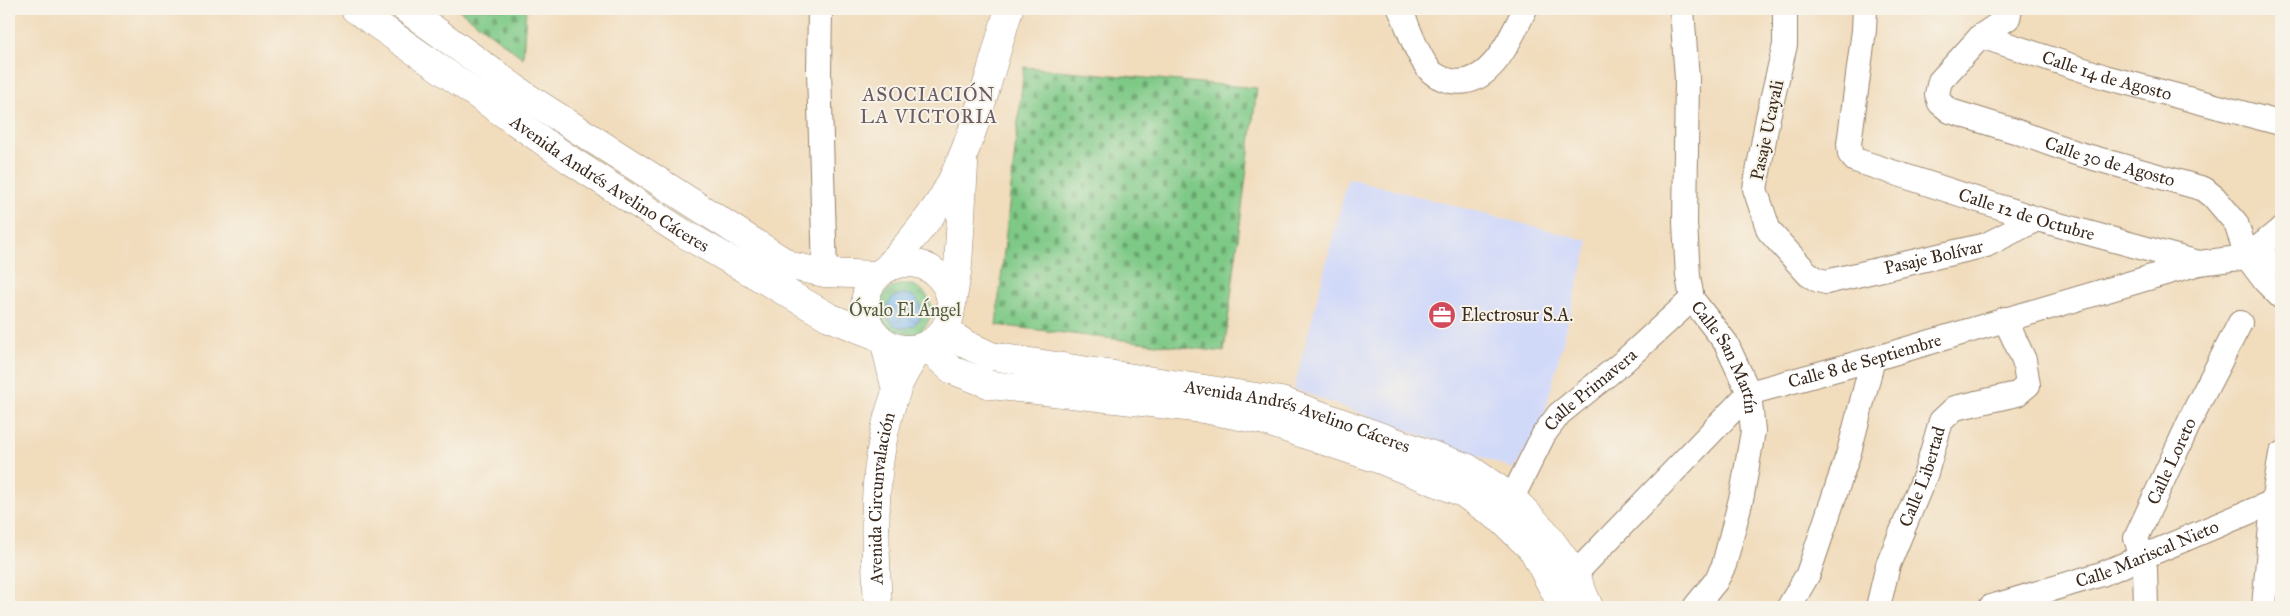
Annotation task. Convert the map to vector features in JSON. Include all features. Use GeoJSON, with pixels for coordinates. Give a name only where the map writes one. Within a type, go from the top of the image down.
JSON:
{"type":"FeatureCollection","features":[{"type":"Feature","properties":{"kind":"main road","name":"Avenida Andrés Avelino Cáceres"},"geometry":{"type":"LineString","coordinates":[[355,9],[563,155],[683,233],[829,317],[881,340]]}},
{"type":"Feature","properties":{"kind":"main road"},"geometry":{"type":"LineString","coordinates":[[378,26],[399,9]]}},
{"type":"Feature","properties":{"kind":"main road","name":"Avenida Andrés Avelino Cáceres"},"geometry":{"type":"LineString","coordinates":[[406,9],[527,97],[791,266],[825,272],[882,271]]}},
{"type":"Feature","properties":{"kind":"main road","name":"Avenida Circunvalación"},"geometry":{"type":"LineString","coordinates":[[882,271],[918,231],[944,195],[965,149],[1009,9]]}},
{"type":"Feature","properties":{"kind":"main road","name":"Avenida Circunvalación"},"geometry":{"type":"LineString","coordinates":[[878,607],[874,546],[879,459],[886,423],[896,391],[905,372],[936,332],[958,266],[965,149]]}},
{"type":"Feature","properties":{"kind":"main road"},"geometry":{"type":"LineString","coordinates":[[909,262],[930,268],[946,284],[936,332],[908,350],[896,348],[881,340],[866,320],[865,300],[871,282],[882,271],[909,262]]}},
{"type":"Feature","properties":{"kind":"main road","name":"Avenida Andrés Avelino Cáceres"},"geometry":{"type":"LineString","coordinates":[[936,332],[952,370],[991,385],[1204,409],[1265,422],[1381,460],[1432,468],[1468,468],[1512,498],[1544,531],[1564,590]]}},
{"type":"Feature","properties":{"kind":"main road","name":"Avenida Circunvalación"},"geometry":{"type":"LineString","coordinates":[[881,340],[896,391]]}},
{"type":"Feature","properties":{"kind":"main road","name":"Avenida Andrés Avelino Cáceres"},"geometry":{"type":"LineString","coordinates":[[1432,468],[1463,493],[1502,520],[1533,550],[1564,590],[1589,607]]}},
{"type":"Feature","properties":{"kind":"street"},"geometry":{"type":"LineString","coordinates":[[820,9],[818,72],[825,272]]}},
{"type":"Feature","properties":{"kind":"street"},"geometry":{"type":"LineString","coordinates":[[1400,9],[1420,56],[1429,70],[1441,79],[1456,82],[1475,78],[1489,70],[1512,35],[1525,9]]}},
{"type":"Feature","properties":{"kind":"street","name":"Calle San Martín"},"geometry":{"type":"LineString","coordinates":[[1682,9],[1687,79],[1685,223],[1688,276],[1692,299],[1726,343],[1749,393],[1753,431],[1742,495],[1724,565],[1716,581],[1694,607]]}},
{"type":"Feature","properties":{"kind":"street","name":"Pasaje Ucayali"},"geometry":{"type":"LineString","coordinates":[[1785,9],[1786,45],[1768,117],[1755,189],[1768,231],[1809,275],[1826,282]]}},
{"type":"Feature","properties":{"kind":"street","name":"Calle 12 de Octubre"},"geometry":{"type":"LineString","coordinates":[[1865,9],[1849,144],[1850,154],[1855,160],[2037,219],[2199,262]]}},
{"type":"Feature","properties":{"kind":"street"},"geometry":{"type":"LineString","coordinates":[[1981,36],[2008,18],[2010,9]]}},
{"type":"Feature","properties":{"kind":"street","name":"Calle 30 de Agosto"},"geometry":{"type":"LineString","coordinates":[[1981,36],[1940,81],[1937,94],[1940,103],[1950,111],[2015,131],[2076,153],[2204,189],[2214,196],[2236,223],[2247,256],[2265,281],[2281,297]]}},
{"type":"Feature","properties":{"kind":"street","name":"Calle 14 de Agosto"},"geometry":{"type":"LineString","coordinates":[[1981,36],[2105,77],[2276,122]]}},
{"type":"Feature","properties":{"kind":"street","name":"Pasaje Bolívar"},"geometry":{"type":"LineString","coordinates":[[1826,282],[1986,245],[2037,219]]}},
{"type":"Feature","properties":{"kind":"street"},"geometry":{"type":"LineString","coordinates":[[2247,256],[2281,229]]}},
{"type":"Feature","properties":{"kind":"street"},"geometry":{"type":"LineString","coordinates":[[2247,256],[2281,263]]}},
{"type":"Feature","properties":{"kind":"street","name":"Calle 8 de Septiembre"},"geometry":{"type":"LineString","coordinates":[[1749,393],[1873,359],[2199,262],[2247,256]]}},
{"type":"Feature","properties":{"kind":"street","name":"Calle Primavera"},"geometry":{"type":"LineString","coordinates":[[1512,498],[1544,434],[1558,414],[1622,363],[1692,299]]}},
{"type":"Feature","properties":{"kind":"street","name":"Calle Libertad"},"geometry":{"type":"LineString","coordinates":[[1878,607],[1888,565],[1926,473],[1941,421],[1955,408],[2017,394],[2028,385],[2024,360],[2005,319]]}},
{"type":"Feature","properties":{"kind":"street","name":"Calle Loreto"},"geometry":{"type":"LineString","coordinates":[[2146,607],[2145,568],[2136,538],[2196,408],[2240,322]]}},
{"type":"Feature","properties":{"kind":"street"},"geometry":{"type":"LineString","coordinates":[[1789,607],[1808,574],[1849,452],[1873,359]]}},
{"type":"Feature","properties":{"kind":"street"},"geometry":{"type":"LineString","coordinates":[[1564,590],[1749,393]]}},
{"type":"Feature","properties":{"kind":"street"},"geometry":{"type":"LineString","coordinates":[[2264,607],[2273,502],[2281,454]]}},
{"type":"Feature","properties":{"kind":"street","name":"Calle Mariscal Nieto"},"geometry":{"type":"LineString","coordinates":[[1991,607],[2102,574],[2273,502]]}},
{"type":"Feature","properties":{"kind":"shaded area","name":"Electrosur S.A."},"geometry":{"type":"Polygon","coordinates":[[[1348,178],[1589,241],[1542,424],[1514,469],[1294,389],[1348,178]]]}},
{"type":"Feature","properties":{"kind":"green space"},"geometry":{"type":"Polygon","coordinates":[[[458,9],[526,9],[523,58],[458,9]]]}},
{"type":"Feature","properties":{"kind":"green space"},"geometry":{"type":"Polygon","coordinates":[[[1024,67],[1257,88],[1224,352],[996,325],[1024,67]]]}},
{"type":"Feature","properties":{"kind":"green space","name":"Óvalo El Ángel"},"geometry":{"type":"Polygon","coordinates":[[[900,284],[910,284],[924,291],[931,305],[931,315],[924,329],[910,336],[900,336],[890,332],[883,325],[879,315],[879,305],[883,295],[890,288],[900,284]]]}},
{"type":"Feature","properties":{"kind":"water"},"geometry":{"type":"Polygon","coordinates":[[[904,294],[911,295],[916,299],[920,304],[920,318],[916,323],[911,327],[904,328],[897,327],[892,323],[888,318],[887,311],[888,304],[892,299],[897,295],[904,294]]]}},
{"type":"Feature","properties":{"kind":"place","name":"Electrosur S.A."},"geometry":{"type":"Point","coordinates":[1442,315]}},
{"type":"Feature","properties":{"kind":"district","name":"ASOCIACIÓN LA VICTORIA"},"geometry":{"type":"Point","coordinates":[929,105]}}]}
